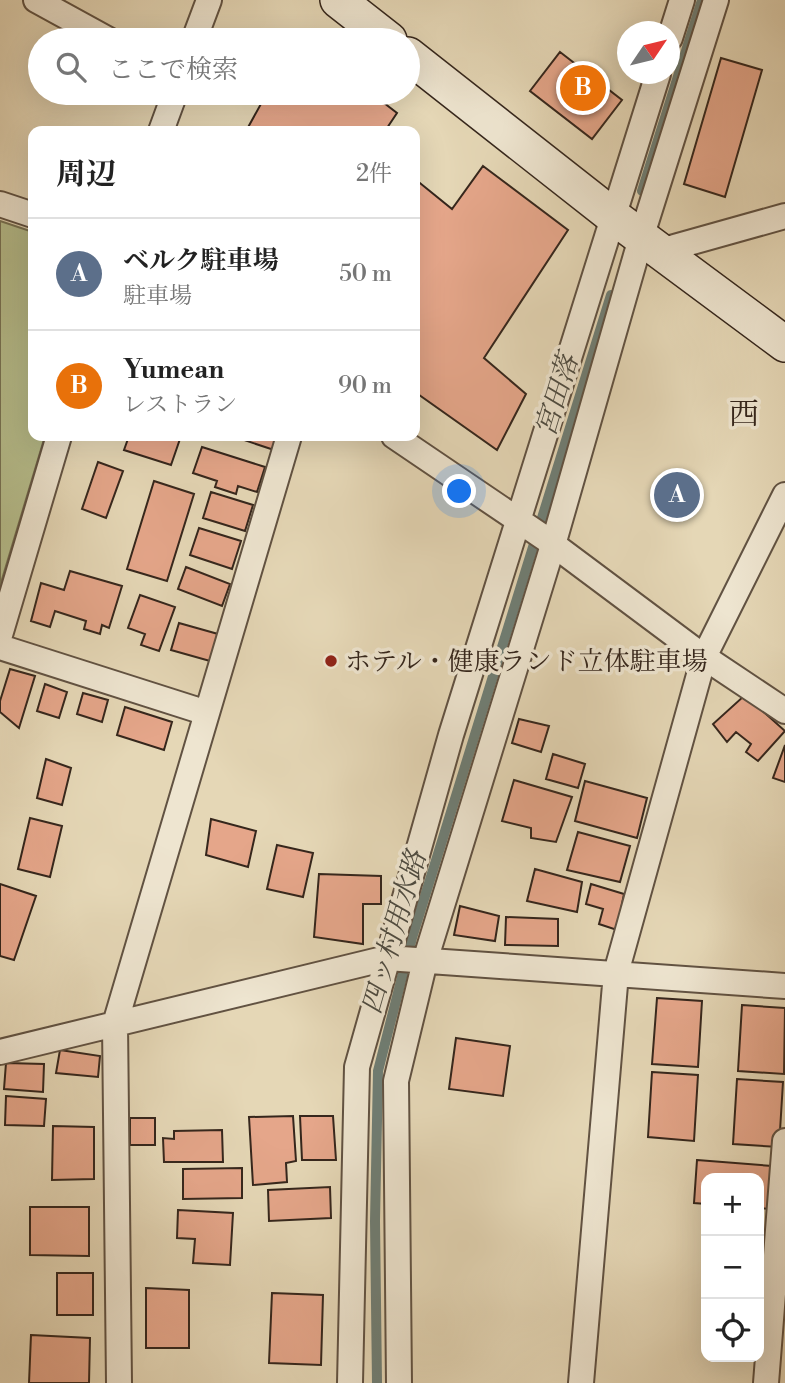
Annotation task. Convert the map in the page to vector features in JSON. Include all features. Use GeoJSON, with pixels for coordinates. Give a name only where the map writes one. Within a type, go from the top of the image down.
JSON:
{"type":"FeatureCollection","features":[{"type":"Feature","properties":{"kind":"street"},"geometry":{"type":"LineString","coordinates":[[36,0],[87,28]]}},
{"type":"Feature","properties":{"kind":"street"},"geometry":{"type":"LineString","coordinates":[[198,28],[209,0]]}},
{"type":"Feature","properties":{"kind":"street"},"geometry":{"type":"LineString","coordinates":[[338,0],[374,28]]}},
{"type":"Feature","properties":{"kind":"street"},"geometry":{"type":"LineString","coordinates":[[675,21],[682,0]]}},
{"type":"Feature","properties":{"kind":"street"},"geometry":{"type":"LineString","coordinates":[[399,1383],[396,1081],[407,959],[451,735],[537,533],[651,244],[716,0]]}},
{"type":"Feature","properties":{"kind":"street"},"geometry":{"type":"LineString","coordinates":[[420,64],[614,217],[785,344]]}},
{"type":"Feature","properties":{"kind":"street"},"geometry":{"type":"LineString","coordinates":[[350,1383],[356,1067],[407,959],[537,533],[614,217],[655,84]]}},
{"type":"Feature","properties":{"kind":"street"},"geometry":{"type":"LineString","coordinates":[[163,126],[171,105]]}},
{"type":"Feature","properties":{"kind":"street"},"geometry":{"type":"LineString","coordinates":[[0,204],[28,213]]}},
{"type":"Feature","properties":{"kind":"street"},"geometry":{"type":"LineString","coordinates":[[651,244],[785,216]]}},
{"type":"Feature","properties":{"kind":"street"},"geometry":{"type":"LineString","coordinates":[[0,635],[58,441]]}},
{"type":"Feature","properties":{"kind":"street"},"geometry":{"type":"LineString","coordinates":[[119,1383],[115,1024],[288,441]]}},
{"type":"Feature","properties":{"kind":"street"},"geometry":{"type":"LineString","coordinates":[[401,441],[537,533],[704,657],[785,710]]}},
{"type":"Feature","properties":{"kind":"street"},"geometry":{"type":"LineString","coordinates":[[581,1383],[616,973],[704,657],[785,495]]}},
{"type":"Feature","properties":{"kind":"street"},"geometry":{"type":"LineString","coordinates":[[0,647],[207,713]]}},
{"type":"Feature","properties":{"kind":"street"},"geometry":{"type":"LineString","coordinates":[[0,1052],[407,959],[785,986]]}},
{"type":"Feature","properties":{"kind":"street"},"geometry":{"type":"LineString","coordinates":[[766,1383],[785,1141]]}},
{"type":"Feature","properties":{"kind":"green space"},"geometry":{"type":"Polygon","coordinates":[[[0,221],[28,230],[28,441],[44,441],[0,586],[0,221]]]}},
{"type":"Feature","properties":{"kind":"building"},"geometry":{"type":"Polygon","coordinates":[[[560,52],[622,100],[592,139],[530,91],[560,52]]]}},
{"type":"Feature","properties":{"kind":"building"},"geometry":{"type":"Polygon","coordinates":[[[721,58],[762,70],[725,197],[684,184],[721,58]]]}},
{"type":"Feature","properties":{"kind":"building"},"geometry":{"type":"Polygon","coordinates":[[[260,105],[387,105],[397,113],[388,126],[249,126],[260,105]]]}},
{"type":"Feature","properties":{"kind":"building"},"geometry":{"type":"Polygon","coordinates":[[[483,166],[568,230],[484,358],[526,394],[497,450],[420,396],[420,183],[452,209],[483,166]]]}},
{"type":"Feature","properties":{"kind":"building"},"geometry":{"type":"Polygon","coordinates":[[[127,441],[179,441],[171,465],[124,450],[127,441]]]}},
{"type":"Feature","properties":{"kind":"building"},"geometry":{"type":"Polygon","coordinates":[[[247,441],[277,441],[274,450],[247,441]]]}},
{"type":"Feature","properties":{"kind":"building"},"geometry":{"type":"Polygon","coordinates":[[[202,447],[265,467],[257,492],[238,486],[236,494],[215,487],[217,481],[193,473],[202,447]]]}},
{"type":"Feature","properties":{"kind":"building"},"geometry":{"type":"Polygon","coordinates":[[[98,462],[123,471],[106,518],[82,509],[98,462]]]}},
{"type":"Feature","properties":{"kind":"building"},"geometry":{"type":"Polygon","coordinates":[[[154,481],[194,494],[167,581],[127,569],[154,481]]]}},
{"type":"Feature","properties":{"kind":"building"},"geometry":{"type":"Polygon","coordinates":[[[211,492],[253,505],[245,531],[203,518],[211,492]]]}},
{"type":"Feature","properties":{"kind":"building"},"geometry":{"type":"Polygon","coordinates":[[[199,528],[241,541],[232,569],[190,555],[199,528]]]}},
{"type":"Feature","properties":{"kind":"building"},"geometry":{"type":"Polygon","coordinates":[[[186,567],[230,584],[222,606],[178,589],[186,567]]]}},
{"type":"Feature","properties":{"kind":"building"},"geometry":{"type":"Polygon","coordinates":[[[70,571],[122,586],[109,628],[102,625],[100,634],[84,629],[86,621],[55,611],[50,627],[31,621],[41,583],[64,590],[70,571]]]}},
{"type":"Feature","properties":{"kind":"building"},"geometry":{"type":"Polygon","coordinates":[[[140,595],[175,607],[159,651],[141,645],[145,634],[128,628],[140,595]]]}},
{"type":"Feature","properties":{"kind":"building"},"geometry":{"type":"Polygon","coordinates":[[[179,623],[218,634],[210,661],[171,650],[179,623]]]}},
{"type":"Feature","properties":{"kind":"building"},"geometry":{"type":"Polygon","coordinates":[[[10,669],[35,676],[19,728],[0,712],[0,701],[10,669]]]}},
{"type":"Feature","properties":{"kind":"building"},"geometry":{"type":"Polygon","coordinates":[[[45,684],[67,692],[59,718],[37,711],[45,684]]]}},
{"type":"Feature","properties":{"kind":"building"},"geometry":{"type":"Polygon","coordinates":[[[83,693],[108,700],[102,722],[77,714],[83,693]]]}},
{"type":"Feature","properties":{"kind":"building"},"geometry":{"type":"Polygon","coordinates":[[[745,695],[785,731],[758,761],[746,752],[751,744],[736,732],[727,742],[713,724],[745,695]]]}},
{"type":"Feature","properties":{"kind":"building"},"geometry":{"type":"Polygon","coordinates":[[[125,707],[172,722],[164,750],[117,735],[125,707]]]}},
{"type":"Feature","properties":{"kind":"building"},"geometry":{"type":"Polygon","coordinates":[[[519,719],[549,726],[541,752],[512,743],[519,719]]]}},
{"type":"Feature","properties":{"kind":"building"},"geometry":{"type":"Polygon","coordinates":[[[785,745],[785,782],[773,778],[785,745]]]}},
{"type":"Feature","properties":{"kind":"building"},"geometry":{"type":"Polygon","coordinates":[[[553,754],[585,764],[578,788],[546,779],[553,754]]]}},
{"type":"Feature","properties":{"kind":"building"},"geometry":{"type":"Polygon","coordinates":[[[46,759],[71,768],[62,805],[37,798],[46,759]]]}},
{"type":"Feature","properties":{"kind":"building"},"geometry":{"type":"Polygon","coordinates":[[[514,780],[572,797],[556,842],[531,838],[531,828],[502,821],[514,780]]]}},
{"type":"Feature","properties":{"kind":"building"},"geometry":{"type":"Polygon","coordinates":[[[585,781],[647,798],[637,838],[575,821],[585,781]]]}},
{"type":"Feature","properties":{"kind":"building"},"geometry":{"type":"Polygon","coordinates":[[[30,818],[62,826],[50,877],[18,869],[30,818]]]}},
{"type":"Feature","properties":{"kind":"building"},"geometry":{"type":"Polygon","coordinates":[[[211,819],[256,831],[248,867],[206,855],[211,819]]]}},
{"type":"Feature","properties":{"kind":"building"},"geometry":{"type":"Polygon","coordinates":[[[578,832],[630,846],[620,882],[567,870],[578,832]]]}},
{"type":"Feature","properties":{"kind":"building"},"geometry":{"type":"Polygon","coordinates":[[[277,845],[313,853],[303,897],[267,889],[277,845]]]}},
{"type":"Feature","properties":{"kind":"building"},"geometry":{"type":"Polygon","coordinates":[[[535,869],[582,882],[577,912],[527,901],[535,869]]]}},
{"type":"Feature","properties":{"kind":"building"},"geometry":{"type":"Polygon","coordinates":[[[319,874],[381,876],[381,904],[363,904],[363,944],[314,937],[319,874]]]}},
{"type":"Feature","properties":{"kind":"building"},"geometry":{"type":"Polygon","coordinates":[[[0,884],[36,896],[14,960],[0,956],[0,884]]]}},
{"type":"Feature","properties":{"kind":"building"},"geometry":{"type":"Polygon","coordinates":[[[591,884],[624,894],[617,930],[599,924],[603,909],[586,904],[591,884]]]}},
{"type":"Feature","properties":{"kind":"building"},"geometry":{"type":"Polygon","coordinates":[[[460,906],[499,916],[495,941],[454,935],[460,906]]]}},
{"type":"Feature","properties":{"kind":"building"},"geometry":{"type":"Polygon","coordinates":[[[506,917],[558,919],[558,946],[505,945],[506,917]]]}},
{"type":"Feature","properties":{"kind":"building"},"geometry":{"type":"Polygon","coordinates":[[[657,998],[702,1001],[698,1067],[652,1064],[657,998]]]}},
{"type":"Feature","properties":{"kind":"building"},"geometry":{"type":"Polygon","coordinates":[[[742,1005],[785,1008],[784,1074],[738,1071],[742,1005]]]}},
{"type":"Feature","properties":{"kind":"building"},"geometry":{"type":"Polygon","coordinates":[[[456,1038],[510,1046],[503,1096],[449,1089],[456,1038]]]}},
{"type":"Feature","properties":{"kind":"building"},"geometry":{"type":"Polygon","coordinates":[[[60,1050],[100,1056],[98,1077],[56,1073],[60,1050]]]}},
{"type":"Feature","properties":{"kind":"building"},"geometry":{"type":"Polygon","coordinates":[[[6,1063],[44,1064],[43,1092],[4,1089],[6,1063]]]}},
{"type":"Feature","properties":{"kind":"building"},"geometry":{"type":"Polygon","coordinates":[[[652,1072],[698,1075],[694,1141],[648,1137],[652,1072]]]}},
{"type":"Feature","properties":{"kind":"building"},"geometry":{"type":"Polygon","coordinates":[[[737,1079],[783,1082],[779,1147],[733,1144],[737,1079]]]}},
{"type":"Feature","properties":{"kind":"building"},"geometry":{"type":"Polygon","coordinates":[[[6,1096],[46,1099],[44,1126],[5,1125],[6,1096]]]}},
{"type":"Feature","properties":{"kind":"building"},"geometry":{"type":"Polygon","coordinates":[[[293,1116],[296,1161],[286,1163],[287,1182],[253,1185],[249,1117],[293,1116]]]}},
{"type":"Feature","properties":{"kind":"building"},"geometry":{"type":"Polygon","coordinates":[[[300,1116],[333,1116],[336,1160],[302,1160],[300,1116]]]}},
{"type":"Feature","properties":{"kind":"building"},"geometry":{"type":"Polygon","coordinates":[[[130,1118],[155,1118],[155,1145],[130,1145],[130,1118]]]}},
{"type":"Feature","properties":{"kind":"building"},"geometry":{"type":"Polygon","coordinates":[[[53,1126],[94,1127],[94,1179],[52,1180],[53,1126]]]}},
{"type":"Feature","properties":{"kind":"building"},"geometry":{"type":"Polygon","coordinates":[[[222,1130],[223,1162],[164,1162],[163,1138],[174,1139],[174,1131],[222,1130]]]}},
{"type":"Feature","properties":{"kind":"building"},"geometry":{"type":"Polygon","coordinates":[[[697,1160],[772,1166],[769,1209],[764,1208],[764,1173],[701,1173],[701,1204],[694,1203],[697,1160]]]}},
{"type":"Feature","properties":{"kind":"building"},"geometry":{"type":"Polygon","coordinates":[[[242,1168],[242,1198],[183,1199],[183,1169],[242,1168]]]}},
{"type":"Feature","properties":{"kind":"building"},"geometry":{"type":"Polygon","coordinates":[[[330,1187],[331,1218],[269,1221],[268,1190],[330,1187]]]}},
{"type":"Feature","properties":{"kind":"building"},"geometry":{"type":"Polygon","coordinates":[[[30,1207],[89,1207],[89,1256],[30,1255],[30,1207]]]}},
{"type":"Feature","properties":{"kind":"building"},"geometry":{"type":"Polygon","coordinates":[[[178,1210],[233,1213],[230,1265],[193,1263],[195,1239],[177,1238],[178,1210]]]}},
{"type":"Feature","properties":{"kind":"building"},"geometry":{"type":"Polygon","coordinates":[[[57,1273],[93,1273],[93,1315],[57,1315],[57,1273]]]}},
{"type":"Feature","properties":{"kind":"building"},"geometry":{"type":"Polygon","coordinates":[[[146,1288],[189,1290],[189,1348],[146,1348],[146,1288]]]}},
{"type":"Feature","properties":{"kind":"building"},"geometry":{"type":"Polygon","coordinates":[[[272,1293],[323,1295],[321,1365],[269,1363],[272,1293]]]}},
{"type":"Feature","properties":{"kind":"building"},"geometry":{"type":"Polygon","coordinates":[[[31,1335],[90,1338],[89,1383],[29,1383],[31,1335]]]}},
{"type":"Feature","properties":{"kind":"waterway","name":"四ッ村用水路"},"geometry":{"type":"LineString","coordinates":[[642,191],[702,0]]}},
{"type":"Feature","properties":{"kind":"waterway","name":"四ッ村用水路"},"geometry":{"type":"LineString","coordinates":[[377,1383],[375,1221],[378,1071],[412,938],[611,295]]}},
{"type":"Feature","properties":{"kind":"place","name":"Yumean"},"geometry":{"type":"Point","coordinates":[583,88]}},
{"type":"Feature","properties":{"kind":"place","name":"ベルク駐車場"},"geometry":{"type":"Point","coordinates":[677,495]}},
{"type":"Feature","properties":{"kind":"place","name":"ホテル・健康ランド立体駐車場"},"geometry":{"type":"Point","coordinates":[331,661]}},
{"type":"Feature","properties":{"kind":"district","name":"西"},"geometry":{"type":"Point","coordinates":[744,414]}},
{"type":"Feature","properties":{"kind":"water label","name":"宮田落"},"geometry":{"type":"Point","coordinates":[556,395]}}]}
